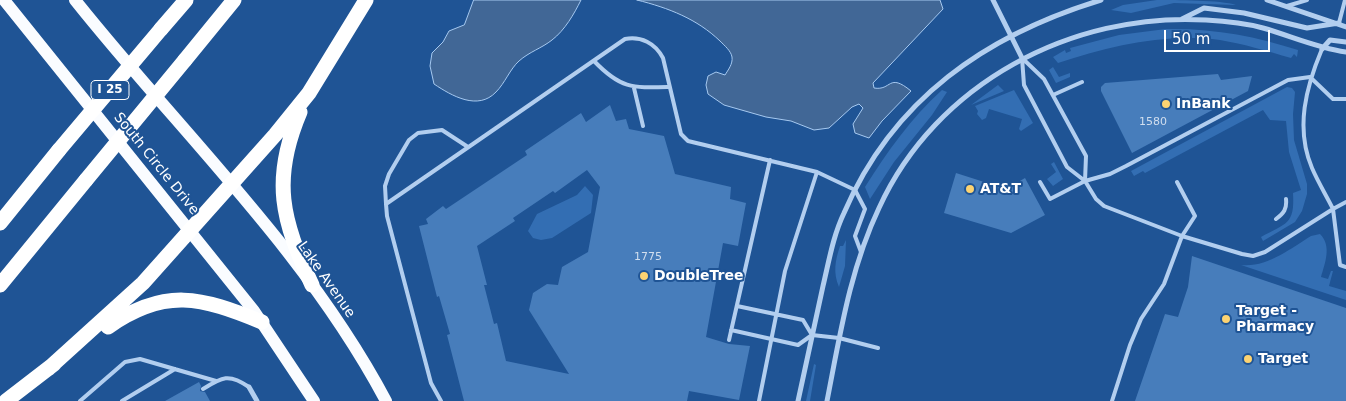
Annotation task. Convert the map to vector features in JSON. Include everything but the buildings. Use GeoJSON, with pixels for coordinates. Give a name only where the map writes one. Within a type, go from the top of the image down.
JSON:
{"type":"FeatureCollection","features":[{"type":"Feature","properties":{"kind":"highway","name":"I 25"},"geometry":{"type":"LineString","coordinates":[[0,223],[186,0]]}},
{"type":"Feature","properties":{"kind":"highway","name":"I 25"},"geometry":{"type":"LineString","coordinates":[[0,285],[234,0]]}},
{"type":"Feature","properties":{"kind":"highway"},"geometry":{"type":"LineString","coordinates":[[48,369],[143,283],[275,136],[309,93],[366,0]]}},
{"type":"Feature","properties":{"kind":"highway"},"geometry":{"type":"LineString","coordinates":[[309,93],[287,145],[282,174],[284,200],[293,244],[312,285]]}},
{"type":"Feature","properties":{"kind":"highway"},"geometry":{"type":"LineString","coordinates":[[6,401],[122,317],[160,301],[200,300],[236,311],[262,322]]}},
{"type":"Feature","properties":{"kind":"main road","name":"South Circle Drive"},"geometry":{"type":"LineString","coordinates":[[4,0],[190,230]]}},
{"type":"Feature","properties":{"kind":"main road"},"geometry":{"type":"LineString","coordinates":[[75,0],[232,184]]}},
{"type":"Feature","properties":{"kind":"main road","name":"Lake Avenue"},"geometry":{"type":"LineString","coordinates":[[232,184],[267,225],[312,285],[347,337],[386,401]]}},
{"type":"Feature","properties":{"kind":"main road"},"geometry":{"type":"LineString","coordinates":[[190,230],[262,322],[314,401]]}},
{"type":"Feature","properties":{"kind":"street"},"geometry":{"type":"LineString","coordinates":[[993,0],[1022,58]]}},
{"type":"Feature","properties":{"kind":"street"},"geometry":{"type":"LineString","coordinates":[[798,401],[836,235],[855,190],[886,141],[926,96],[963,64],[1011,36],[1047,18],[1101,0]]}},
{"type":"Feature","properties":{"kind":"street"},"geometry":{"type":"LineString","coordinates":[[1268,0],[1346,27]]}},
{"type":"Feature","properties":{"kind":"street"},"geometry":{"type":"LineString","coordinates":[[1182,19],[1204,8],[1244,13],[1307,28],[1338,23]]}},
{"type":"Feature","properties":{"kind":"street"},"geometry":{"type":"LineString","coordinates":[[827,401],[851,282],[861,252],[890,185],[919,143],[952,108],[991,77],[1022,58],[1047,46],[1099,30],[1153,20],[1209,20],[1260,28],[1322,49],[1346,52]]}},
{"type":"Feature","properties":{"kind":"street"},"geometry":{"type":"LineString","coordinates":[[1322,49],[1330,40],[1346,42]]}},
{"type":"Feature","properties":{"kind":"street"},"geometry":{"type":"LineString","coordinates":[[249,387],[256,401]]}},
{"type":"Feature","properties":{"kind":"lane"},"geometry":{"type":"LineString","coordinates":[[1286,6],[1307,0]]}},
{"type":"Feature","properties":{"kind":"lane"},"geometry":{"type":"LineString","coordinates":[[1338,23],[1346,0]]}},
{"type":"Feature","properties":{"kind":"lane"},"geometry":{"type":"LineString","coordinates":[[386,204],[625,39],[634,38],[644,40],[658,50],[663,58],[681,134],[688,141],[817,172],[855,190],[865,209],[855,236],[861,252]]}},
{"type":"Feature","properties":{"kind":"lane"},"geometry":{"type":"LineString","coordinates":[[1322,49],[1310,77],[1304,103],[1304,141],[1312,168],[1333,209],[1340,265],[1346,267]]}},
{"type":"Feature","properties":{"kind":"lane"},"geometry":{"type":"LineString","coordinates":[[1022,58],[1044,79],[1086,156],[1085,180]]}},
{"type":"Feature","properties":{"kind":"lane"},"geometry":{"type":"LineString","coordinates":[[1022,58],[1024,85],[1067,167],[1085,180],[1096,199],[1104,206],[1182,236],[1252,256],[1265,252],[1346,202]]}},
{"type":"Feature","properties":{"kind":"lane"},"geometry":{"type":"LineString","coordinates":[[594,60],[610,78],[634,88],[670,87]]}},
{"type":"Feature","properties":{"kind":"lane"},"geometry":{"type":"LineString","coordinates":[[1310,77],[1333,99],[1346,99]]}},
{"type":"Feature","properties":{"kind":"lane"},"geometry":{"type":"LineString","coordinates":[[1040,182],[1050,199],[1085,180],[1118,170],[1288,80],[1310,77]]}},
{"type":"Feature","properties":{"kind":"lane"},"geometry":{"type":"LineString","coordinates":[[1053,96],[1082,82]]}},
{"type":"Feature","properties":{"kind":"lane"},"geometry":{"type":"LineString","coordinates":[[634,88],[643,126]]}},
{"type":"Feature","properties":{"kind":"lane"},"geometry":{"type":"LineString","coordinates":[[441,401],[431,383],[387,216],[385,186],[389,174],[409,140],[418,133],[442,130],[468,147]]}},
{"type":"Feature","properties":{"kind":"lane"},"geometry":{"type":"LineString","coordinates":[[729,340],[770,160]]}},
{"type":"Feature","properties":{"kind":"lane"},"geometry":{"type":"LineString","coordinates":[[759,401],[784,271],[817,172]]}},
{"type":"Feature","properties":{"kind":"lane"},"geometry":{"type":"LineString","coordinates":[[1112,401],[1133,337],[1141,319],[1164,284],[1182,236],[1195,216],[1176,182]]}},
{"type":"Feature","properties":{"kind":"lane"},"geometry":{"type":"LineString","coordinates":[[1276,219],[1287,207],[1286,199]]}},
{"type":"Feature","properties":{"kind":"lane"},"geometry":{"type":"LineString","coordinates":[[736,306],[802,320],[812,335]]}},
{"type":"Feature","properties":{"kind":"lane"},"geometry":{"type":"LineString","coordinates":[[731,330],[798,345],[812,335],[839,338],[878,348]]}},
{"type":"Feature","properties":{"kind":"lane"},"geometry":{"type":"LineString","coordinates":[[80,401],[125,362],[140,359],[216,381]]}},
{"type":"Feature","properties":{"kind":"lane"},"geometry":{"type":"LineString","coordinates":[[122,401],[175,369]]}},
{"type":"Feature","properties":{"kind":"lane"},"geometry":{"type":"LineString","coordinates":[[202,389],[225,378],[236,378],[249,387]]}},
{"type":"Feature","properties":{"kind":"shaded area"},"geometry":{"type":"Polygon","coordinates":[[[474,0],[581,0],[569,22],[557,36],[519,61],[496,92],[489,98],[473,101],[457,97],[434,84],[430,66],[432,53],[443,42],[449,31],[464,25],[474,0]]]}},
{"type":"Feature","properties":{"kind":"shaded area"},"geometry":{"type":"Polygon","coordinates":[[[637,0],[940,0],[943,9],[873,83],[874,88],[880,88],[894,82],[911,91],[882,121],[869,138],[855,133],[853,124],[863,108],[859,104],[852,107],[829,128],[814,130],[791,121],[766,117],[724,105],[708,94],[706,85],[708,76],[716,72],[725,75],[729,69],[732,57],[728,49],[711,33],[692,20],[637,0]]]}},
{"type":"Feature","properties":{"kind":"shaded area"},"geometry":{"type":"Polygon","coordinates":[[[1157,0],[1209,1],[1236,5],[1174,3],[1131,13],[1111,10],[1123,5],[1157,0]]]}},
{"type":"Feature","properties":{"kind":"shaded area"},"geometry":{"type":"Polygon","coordinates":[[[1166,29],[1200,30],[1249,37],[1298,50],[1297,57],[1294,54],[1291,58],[1220,40],[1178,38],[1117,46],[1058,63],[1053,57],[1065,50],[1066,53],[1071,51],[1070,48],[1119,35],[1166,29]]]}},
{"type":"Feature","properties":{"kind":"shaded area"},"geometry":{"type":"Polygon","coordinates":[[[1053,67],[1059,77],[1070,73],[1070,77],[1056,83],[1049,70],[1053,67]]]}},
{"type":"Feature","properties":{"kind":"shaded area"},"geometry":{"type":"Polygon","coordinates":[[[998,85],[1004,91],[971,105],[998,85]]]}},
{"type":"Feature","properties":{"kind":"shaded area"},"geometry":{"type":"Polygon","coordinates":[[[1287,87],[1292,88],[1295,92],[1293,114],[1294,140],[1307,184],[1307,194],[1302,211],[1295,222],[1263,241],[1261,237],[1287,222],[1292,211],[1293,193],[1301,190],[1289,152],[1286,121],[1270,120],[1263,110],[1145,173],[1143,171],[1134,176],[1131,171],[1287,87]]]}},
{"type":"Feature","properties":{"kind":"shaded area"},"geometry":{"type":"Polygon","coordinates":[[[942,90],[947,92],[932,115],[894,162],[870,199],[865,187],[873,174],[910,124],[942,90]]]}},
{"type":"Feature","properties":{"kind":"shaded area"},"geometry":{"type":"Polygon","coordinates":[[[1014,90],[1033,123],[1021,131],[1019,129],[1022,119],[989,109],[986,118],[982,120],[977,114],[978,111],[975,106],[1014,90]]]}},
{"type":"Feature","properties":{"kind":"shaded area"},"geometry":{"type":"Polygon","coordinates":[[[1054,162],[1063,179],[1053,186],[1047,179],[1056,172],[1051,164],[1054,162]]]}},
{"type":"Feature","properties":{"kind":"shaded area"},"geometry":{"type":"Polygon","coordinates":[[[585,186],[593,195],[591,213],[552,238],[541,240],[533,238],[528,231],[537,214],[577,195],[585,186]]]}},
{"type":"Feature","properties":{"kind":"shaded area"},"geometry":{"type":"Polygon","coordinates":[[[1320,234],[1324,239],[1327,249],[1321,277],[1328,279],[1331,271],[1333,271],[1329,286],[1346,291],[1346,300],[1241,265],[1260,264],[1269,261],[1311,236],[1320,234]]]}},
{"type":"Feature","properties":{"kind":"shaded area"},"geometry":{"type":"Polygon","coordinates":[[[846,240],[845,266],[839,287],[835,272],[836,262],[840,246],[843,246],[846,240]]]}},
{"type":"Feature","properties":{"kind":"shaded area"},"geometry":{"type":"Polygon","coordinates":[[[814,364],[816,365],[810,401],[806,401],[814,364]]]}},
{"type":"Feature","properties":{"kind":"place","name":"InBank"},"geometry":{"type":"Point","coordinates":[1166,104]}},
{"type":"Feature","properties":{"kind":"place","name":"AT&T"},"geometry":{"type":"Point","coordinates":[970,189]}},
{"type":"Feature","properties":{"kind":"place","name":"DoubleTree"},"geometry":{"type":"Point","coordinates":[644,276]}},
{"type":"Feature","properties":{"kind":"place","name":"Target - Pharmacy"},"geometry":{"type":"Point","coordinates":[1226,319]}},
{"type":"Feature","properties":{"kind":"place","name":"Target"},"geometry":{"type":"Point","coordinates":[1248,359]}}]}
